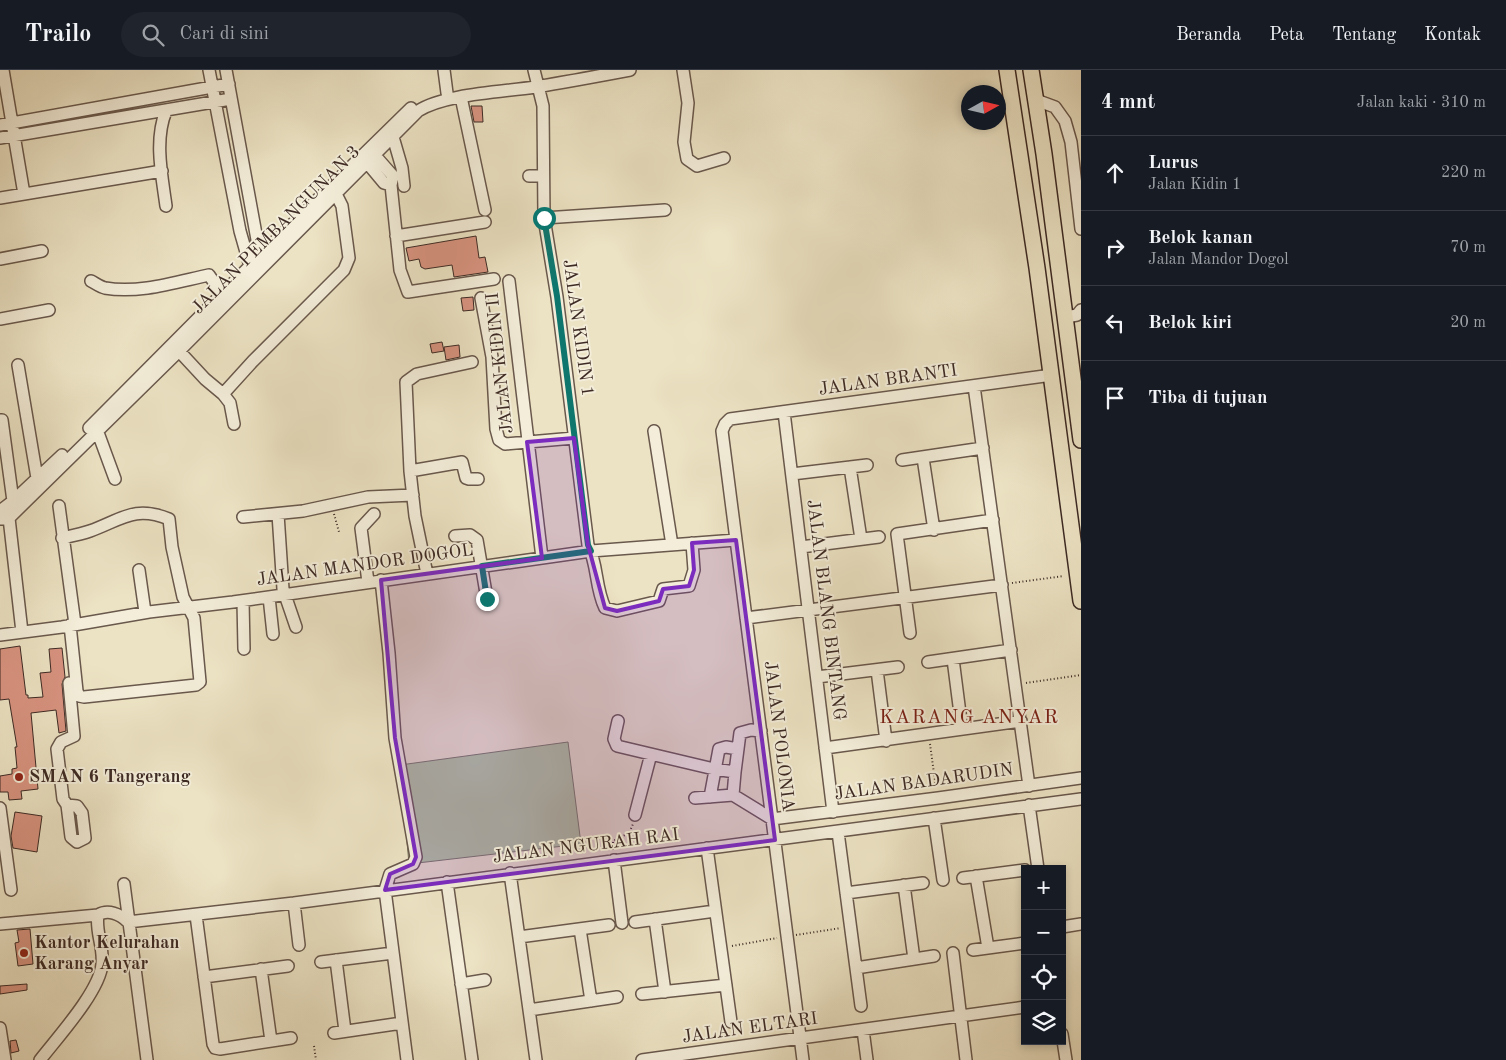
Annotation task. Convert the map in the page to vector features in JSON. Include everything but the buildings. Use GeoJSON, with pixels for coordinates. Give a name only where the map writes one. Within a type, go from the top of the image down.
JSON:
{"type":"FeatureCollection","features":[{"type":"Feature","properties":{"kind":"main road"},"geometry":{"type":"LineString","coordinates":[[1007,70],[1052,375],[1076,509],[1078,574],[1081,601]]}},
{"type":"Feature","properties":{"kind":"main road"},"geometry":{"type":"LineString","coordinates":[[1031,70],[1066,317],[1081,440]]}},
{"type":"Feature","properties":{"kind":"main road"},"geometry":{"type":"LineString","coordinates":[[1019,144],[1028,148],[1034,148],[1042,142]]}},
{"type":"Feature","properties":{"kind":"street"},"geometry":{"type":"LineString","coordinates":[[3,70],[24,194]]}},
{"type":"Feature","properties":{"kind":"street"},"geometry":{"type":"LineString","coordinates":[[209,70],[244,249],[253,270]]}},
{"type":"Feature","properties":{"kind":"street"},"geometry":{"type":"LineString","coordinates":[[226,70],[261,255]]}},
{"type":"Feature","properties":{"kind":"street"},"geometry":{"type":"LineString","coordinates":[[444,70],[447,93]]}},
{"type":"Feature","properties":{"kind":"street","name":"JALAN PEMBANGUNAN 3"},"geometry":{"type":"LineString","coordinates":[[261,255],[336,194],[368,156],[424,99],[447,93],[590,70]]}},
{"type":"Feature","properties":{"kind":"street","name":"JALAN PEMBANGUNAN 3"},"geometry":{"type":"LineString","coordinates":[[3,516],[253,270],[261,255],[368,156],[393,137],[418,111],[427,106],[535,79],[630,70]]}},
{"type":"Feature","properties":{"kind":"street"},"geometry":{"type":"LineString","coordinates":[[683,70],[688,103],[684,142],[687,159],[697,166],[724,158]]}},
{"type":"Feature","properties":{"kind":"street","name":"JALAN KIDIN 1"},"geometry":{"type":"LineString","coordinates":[[535,79],[543,106],[544,218],[557,296],[588,545],[594,558],[599,595],[605,608],[618,611],[659,601],[664,589],[690,586],[694,570],[692,543]]}},
{"type":"Feature","properties":{"kind":"street"},"geometry":{"type":"LineString","coordinates":[[0,124],[229,84]]}},
{"type":"Feature","properties":{"kind":"street"},"geometry":{"type":"LineString","coordinates":[[396,236],[485,216],[461,97]]}},
{"type":"Feature","properties":{"kind":"street"},"geometry":{"type":"LineString","coordinates":[[0,138],[231,99]]}},
{"type":"Feature","properties":{"kind":"street"},"geometry":{"type":"LineString","coordinates":[[1036,100],[1054,107],[1065,121],[1071,142],[1081,229]]}},
{"type":"Feature","properties":{"kind":"street"},"geometry":{"type":"LineString","coordinates":[[166,111],[163,118],[160,143],[166,206]]}},
{"type":"Feature","properties":{"kind":"street"},"geometry":{"type":"LineString","coordinates":[[393,137],[402,168],[404,186]]}},
{"type":"Feature","properties":{"kind":"street"},"geometry":{"type":"LineString","coordinates":[[368,156],[393,176],[391,185],[400,270],[408,292],[494,279]]}},
{"type":"Feature","properties":{"kind":"street"},"geometry":{"type":"LineString","coordinates":[[0,198],[162,171]]}},
{"type":"Feature","properties":{"kind":"street"},"geometry":{"type":"LineString","coordinates":[[529,176],[543,176]]}},
{"type":"Feature","properties":{"kind":"street"},"geometry":{"type":"LineString","coordinates":[[223,394],[253,361],[344,270],[349,258],[342,206],[336,194]]}},
{"type":"Feature","properties":{"kind":"street"},"geometry":{"type":"LineString","coordinates":[[544,218],[665,210]]}},
{"type":"Feature","properties":{"kind":"street"},"geometry":{"type":"LineString","coordinates":[[244,249],[261,255]]}},
{"type":"Feature","properties":{"kind":"street"},"geometry":{"type":"LineString","coordinates":[[0,258],[42,251]]}},
{"type":"Feature","properties":{"kind":"street","name":"JALAN PEMBANGUNAN 3"},"geometry":{"type":"LineString","coordinates":[[3,516],[13,501],[37,478],[97,430],[179,351],[222,294],[253,270]]}},
{"type":"Feature","properties":{"kind":"street"},"geometry":{"type":"LineString","coordinates":[[91,281],[103,288],[134,289],[165,285],[209,274],[222,294]]}},
{"type":"Feature","properties":{"kind":"street","name":"JALAN KIDIN II"},"geometry":{"type":"LineString","coordinates":[[509,281],[542,558]]}},
{"type":"Feature","properties":{"kind":"street"},"geometry":{"type":"LineString","coordinates":[[481,298],[492,357],[496,429],[499,440],[505,444],[574,438]]}},
{"type":"Feature","properties":{"kind":"street"},"geometry":{"type":"LineString","coordinates":[[0,319],[49,310]]}},
{"type":"Feature","properties":{"kind":"street"},"geometry":{"type":"LineString","coordinates":[[1066,317],[1077,315],[1081,310]]}},
{"type":"Feature","properties":{"kind":"street"},"geometry":{"type":"LineString","coordinates":[[179,351],[230,403],[234,424]]}},
{"type":"Feature","properties":{"kind":"street"},"geometry":{"type":"LineString","coordinates":[[427,574],[415,516],[410,471],[406,382],[417,374],[472,362]]}},
{"type":"Feature","properties":{"kind":"street"},"geometry":{"type":"LineString","coordinates":[[18,365],[37,478]]}},
{"type":"Feature","properties":{"kind":"street","name":"JALAN BRANTI"},"geometry":{"type":"LineString","coordinates":[[730,419],[1052,375]]}},
{"type":"Feature","properties":{"kind":"street"},"geometry":{"type":"LineString","coordinates":[[974,386],[1029,786]]}},
{"type":"Feature","properties":{"kind":"street","name":"JALAN BLANG BINTANG"},"geometry":{"type":"LineString","coordinates":[[784,412],[833,812]]}},
{"type":"Feature","properties":{"kind":"street","name":"JALAN POLONIA"},"geometry":{"type":"LineString","coordinates":[[730,419],[722,431],[803,1060]]}},
{"type":"Feature","properties":{"kind":"street"},"geometry":{"type":"LineString","coordinates":[[0,420],[2,420],[13,501]]}},
{"type":"Feature","properties":{"kind":"street"},"geometry":{"type":"LineString","coordinates":[[97,430],[115,479]]}},
{"type":"Feature","properties":{"kind":"street"},"geometry":{"type":"LineString","coordinates":[[654,432],[672,545]]}},
{"type":"Feature","properties":{"kind":"street"},"geometry":{"type":"LineString","coordinates":[[902,460],[983,448]]}},
{"type":"Feature","properties":{"kind":"street"},"geometry":{"type":"LineString","coordinates":[[923,458],[934,530]]}},
{"type":"Feature","properties":{"kind":"street"},"geometry":{"type":"LineString","coordinates":[[410,471],[462,462],[466,478],[469,480],[478,479]]}},
{"type":"Feature","properties":{"kind":"street"},"geometry":{"type":"LineString","coordinates":[[792,474],[867,465]]}},
{"type":"Feature","properties":{"kind":"street"},"geometry":{"type":"LineString","coordinates":[[850,467],[861,539]]}},
{"type":"Feature","properties":{"kind":"street"},"geometry":{"type":"LineString","coordinates":[[243,517],[302,511],[368,497],[413,495]]}},
{"type":"Feature","properties":{"kind":"street"},"geometry":{"type":"LineString","coordinates":[[59,506],[75,729],[74,736],[61,742],[57,750],[63,799],[67,804]]}},
{"type":"Feature","properties":{"kind":"street"},"geometry":{"type":"LineString","coordinates":[[62,538],[89,531],[128,514],[157,514],[169,519],[174,555],[183,596],[194,618],[199,684],[146,691],[79,696],[69,625]]}},
{"type":"Feature","properties":{"kind":"street"},"geometry":{"type":"LineString","coordinates":[[278,514],[284,589],[296,627]]}},
{"type":"Feature","properties":{"kind":"street"},"geometry":{"type":"LineString","coordinates":[[368,582],[361,528],[374,514]]}},
{"type":"Feature","properties":{"kind":"street"},"geometry":{"type":"LineString","coordinates":[[3,516],[22,632]]}},
{"type":"Feature","properties":{"kind":"street"},"geometry":{"type":"LineString","coordinates":[[910,634],[897,534],[993,520]]}},
{"type":"Feature","properties":{"kind":"street"},"geometry":{"type":"LineString","coordinates":[[455,536],[470,534],[477,540],[487,599]]}},
{"type":"Feature","properties":{"kind":"street"},"geometry":{"type":"LineString","coordinates":[[801,548],[878,536]]}},
{"type":"Feature","properties":{"kind":"street","name":"JALAN MANDOR DOGOL"},"geometry":{"type":"LineString","coordinates":[[0,635],[145,612],[242,601],[591,551],[736,540]]}},
{"type":"Feature","properties":{"kind":"street"},"geometry":{"type":"LineString","coordinates":[[139,570],[145,612]]}},
{"type":"Feature","properties":{"kind":"street"},"geometry":{"type":"LineString","coordinates":[[381,580],[389,653],[395,738],[416,857],[413,864],[390,874],[386,894],[408,1060]]}},
{"type":"Feature","properties":{"kind":"street"},"geometry":{"type":"LineString","coordinates":[[746,618],[1002,585]]}},
{"type":"Feature","properties":{"kind":"street"},"geometry":{"type":"LineString","coordinates":[[269,597],[273,634]]}},
{"type":"Feature","properties":{"kind":"street"},"geometry":{"type":"LineString","coordinates":[[242,601],[244,649]]}},
{"type":"Feature","properties":{"kind":"street"},"geometry":{"type":"LineString","coordinates":[[928,662],[1011,650]]}},
{"type":"Feature","properties":{"kind":"street"},"geometry":{"type":"LineString","coordinates":[[953,659],[962,729]]}},
{"type":"Feature","properties":{"kind":"street"},"geometry":{"type":"LineString","coordinates":[[817,677],[898,667]]}},
{"type":"Feature","properties":{"kind":"street"},"geometry":{"type":"LineString","coordinates":[[877,670],[886,741]]}},
{"type":"Feature","properties":{"kind":"street"},"geometry":{"type":"LineString","coordinates":[[618,721],[614,739],[617,746],[714,770],[735,772]]}},
{"type":"Feature","properties":{"kind":"street"},"geometry":{"type":"LineString","coordinates":[[826,748],[1021,721]]}},
{"type":"Feature","properties":{"kind":"street"},"geometry":{"type":"LineString","coordinates":[[733,795],[740,733],[761,730]]}},
{"type":"Feature","properties":{"kind":"street"},"geometry":{"type":"LineString","coordinates":[[710,797],[719,749],[726,747],[738,749]]}},
{"type":"Feature","properties":{"kind":"street"},"geometry":{"type":"LineString","coordinates":[[635,815],[651,754]]}},
{"type":"Feature","properties":{"kind":"street","name":"JALAN BADARUDIN"},"geometry":{"type":"LineString","coordinates":[[772,819],[1081,778]]}},
{"type":"Feature","properties":{"kind":"street"},"geometry":{"type":"LineString","coordinates":[[695,798],[733,795],[772,819]]}},
{"type":"Feature","properties":{"kind":"street","name":"JALAN NGURAH RAI"},"geometry":{"type":"LineString","coordinates":[[0,924],[98,915],[109,912],[123,916],[128,922],[386,894],[447,882],[614,855],[707,848],[775,840],[1081,798]]}},
{"type":"Feature","properties":{"kind":"street"},"geometry":{"type":"LineString","coordinates":[[1029,805],[1036,865]]}},
{"type":"Feature","properties":{"kind":"street"},"geometry":{"type":"LineString","coordinates":[[0,808],[11,890]]}},
{"type":"Feature","properties":{"kind":"street"},"geometry":{"type":"LineString","coordinates":[[934,818],[943,880]]}},
{"type":"Feature","properties":{"kind":"street"},"geometry":{"type":"LineString","coordinates":[[838,832],[861,1006]]}},
{"type":"Feature","properties":{"kind":"street"},"geometry":{"type":"LineString","coordinates":[[707,848],[731,1022]]}},
{"type":"Feature","properties":{"kind":"street"},"geometry":{"type":"LineString","coordinates":[[614,855],[622,923]]}},
{"type":"Feature","properties":{"kind":"street"},"geometry":{"type":"LineString","coordinates":[[963,878],[1021,870]]}},
{"type":"Feature","properties":{"kind":"street"},"geometry":{"type":"LineString","coordinates":[[510,873],[536,1060]]}},
{"type":"Feature","properties":{"kind":"street"},"geometry":{"type":"LineString","coordinates":[[976,876],[988,948]]}},
{"type":"Feature","properties":{"kind":"street"},"geometry":{"type":"LineString","coordinates":[[447,882],[472,1060]]}},
{"type":"Feature","properties":{"kind":"street"},"geometry":{"type":"LineString","coordinates":[[846,893],[923,883]]}},
{"type":"Feature","properties":{"kind":"street"},"geometry":{"type":"LineString","coordinates":[[124,884],[147,1060]]}},
{"type":"Feature","properties":{"kind":"street"},"geometry":{"type":"LineString","coordinates":[[904,886],[914,959]]}},
{"type":"Feature","properties":{"kind":"street"},"geometry":{"type":"LineString","coordinates":[[294,903],[299,945]]}},
{"type":"Feature","properties":{"kind":"street"},"geometry":{"type":"LineString","coordinates":[[635,922],[715,911]]}},
{"type":"Feature","properties":{"kind":"street"},"geometry":{"type":"LineString","coordinates":[[40,1060],[93,991],[100,976],[102,953],[97,922],[98,915]]}},
{"type":"Feature","properties":{"kind":"street"},"geometry":{"type":"LineString","coordinates":[[196,915],[215,1048],[220,1049],[291,1038]]}},
{"type":"Feature","properties":{"kind":"street"},"geometry":{"type":"LineString","coordinates":[[655,919],[665,992]]}},
{"type":"Feature","properties":{"kind":"street"},"geometry":{"type":"LineString","coordinates":[[1066,926],[1081,924]]}},
{"type":"Feature","properties":{"kind":"street"},"geometry":{"type":"LineString","coordinates":[[519,937],[609,925]]}},
{"type":"Feature","properties":{"kind":"street"},"geometry":{"type":"LineString","coordinates":[[580,929],[591,1001]]}},
{"type":"Feature","properties":{"kind":"street"},"geometry":{"type":"LineString","coordinates":[[973,950],[1021,944]]}},
{"type":"Feature","properties":{"kind":"street"},"geometry":{"type":"LineString","coordinates":[[321,962],[393,953]]}},
{"type":"Feature","properties":{"kind":"street"},"geometry":{"type":"LineString","coordinates":[[953,953],[966,1060]]}},
{"type":"Feature","properties":{"kind":"street"},"geometry":{"type":"LineString","coordinates":[[856,968],[934,956]]}},
{"type":"Feature","properties":{"kind":"street"},"geometry":{"type":"LineString","coordinates":[[336,960],[340,1032],[402,1023]]}},
{"type":"Feature","properties":{"kind":"street"},"geometry":{"type":"LineString","coordinates":[[204,977],[288,966]]}},
{"type":"Feature","properties":{"kind":"street"},"geometry":{"type":"LineString","coordinates":[[261,969],[271,1041]]}},
{"type":"Feature","properties":{"kind":"street"},"geometry":{"type":"LineString","coordinates":[[461,984],[485,980]]}},
{"type":"Feature","properties":{"kind":"street"},"geometry":{"type":"LineString","coordinates":[[642,994],[726,985]]}},
{"type":"Feature","properties":{"kind":"street"},"geometry":{"type":"LineString","coordinates":[[529,1010],[617,997]]}},
{"type":"Feature","properties":{"kind":"street","name":"JALAN ELTARI"},"geometry":{"type":"LineString","coordinates":[[642,1060],[1021,1008]]}},
{"type":"Feature","properties":{"kind":"street"},"geometry":{"type":"LineString","coordinates":[[863,1030],[868,1060]]}},
{"type":"Feature","properties":{"kind":"street"},"geometry":{"type":"LineString","coordinates":[[0,1032],[5,1060]]}},
{"type":"Feature","properties":{"kind":"street"},"geometry":{"type":"LineString","coordinates":[[1064,1045],[1066,1060]]}},
{"type":"Feature","properties":{"kind":"street"},"geometry":{"type":"LineString","coordinates":[[734,1048],[736,1060]]}},
{"type":"Feature","properties":{"kind":"path"},"geometry":{"type":"LineString","coordinates":[[332,504],[338,532]]}},
{"type":"Feature","properties":{"kind":"path"},"geometry":{"type":"LineString","coordinates":[[1002,585],[1078,574]]}},
{"type":"Feature","properties":{"kind":"path"},"geometry":{"type":"LineString","coordinates":[[1016,685],[1081,675]]}},
{"type":"Feature","properties":{"kind":"path"},"geometry":{"type":"LineString","coordinates":[[929,734],[938,798]]}},
{"type":"Feature","properties":{"kind":"path"},"geometry":{"type":"LineString","coordinates":[[614,855],[613,840],[631,832],[635,815]]}},
{"type":"Feature","properties":{"kind":"path"},"geometry":{"type":"LineString","coordinates":[[314,1046],[316,1060]]}},
{"type":"Feature","properties":{"kind":"highlighted area"},"geometry":{"type":"Polygon","coordinates":[[[574,438],[588,545],[605,608],[617,611],[659,601],[663,589],[689,586],[694,570],[692,543],[736,540],[775,840],[385,890],[390,874],[413,864],[416,857],[395,738],[381,580],[542,558],[527,442],[574,438]]]}},
{"type":"Feature","properties":{"kind":"green space"},"geometry":{"type":"Polygon","coordinates":[[[568,742],[581,844],[409,864],[400,765],[568,742]]]}},
{"type":"Feature","properties":{"kind":"place","name":"SMAN 6 Tangerang"},"geometry":{"type":"Point","coordinates":[19,777]}},
{"type":"Feature","properties":{"kind":"place","name":"Kantor Kelurahan Karang Anyar"},"geometry":{"type":"Point","coordinates":[24,953]}},
{"type":"Feature","properties":{"kind":"district","name":"KARANG ANYAR"},"geometry":{"type":"Point","coordinates":[969,718]}},
{"type":"Feature","properties":{"kind":"route"},"geometry":{"type":"LineString","coordinates":[[487,599],[482,566],[591,551],[588,545],[557,296],[544,218]]}}]}
